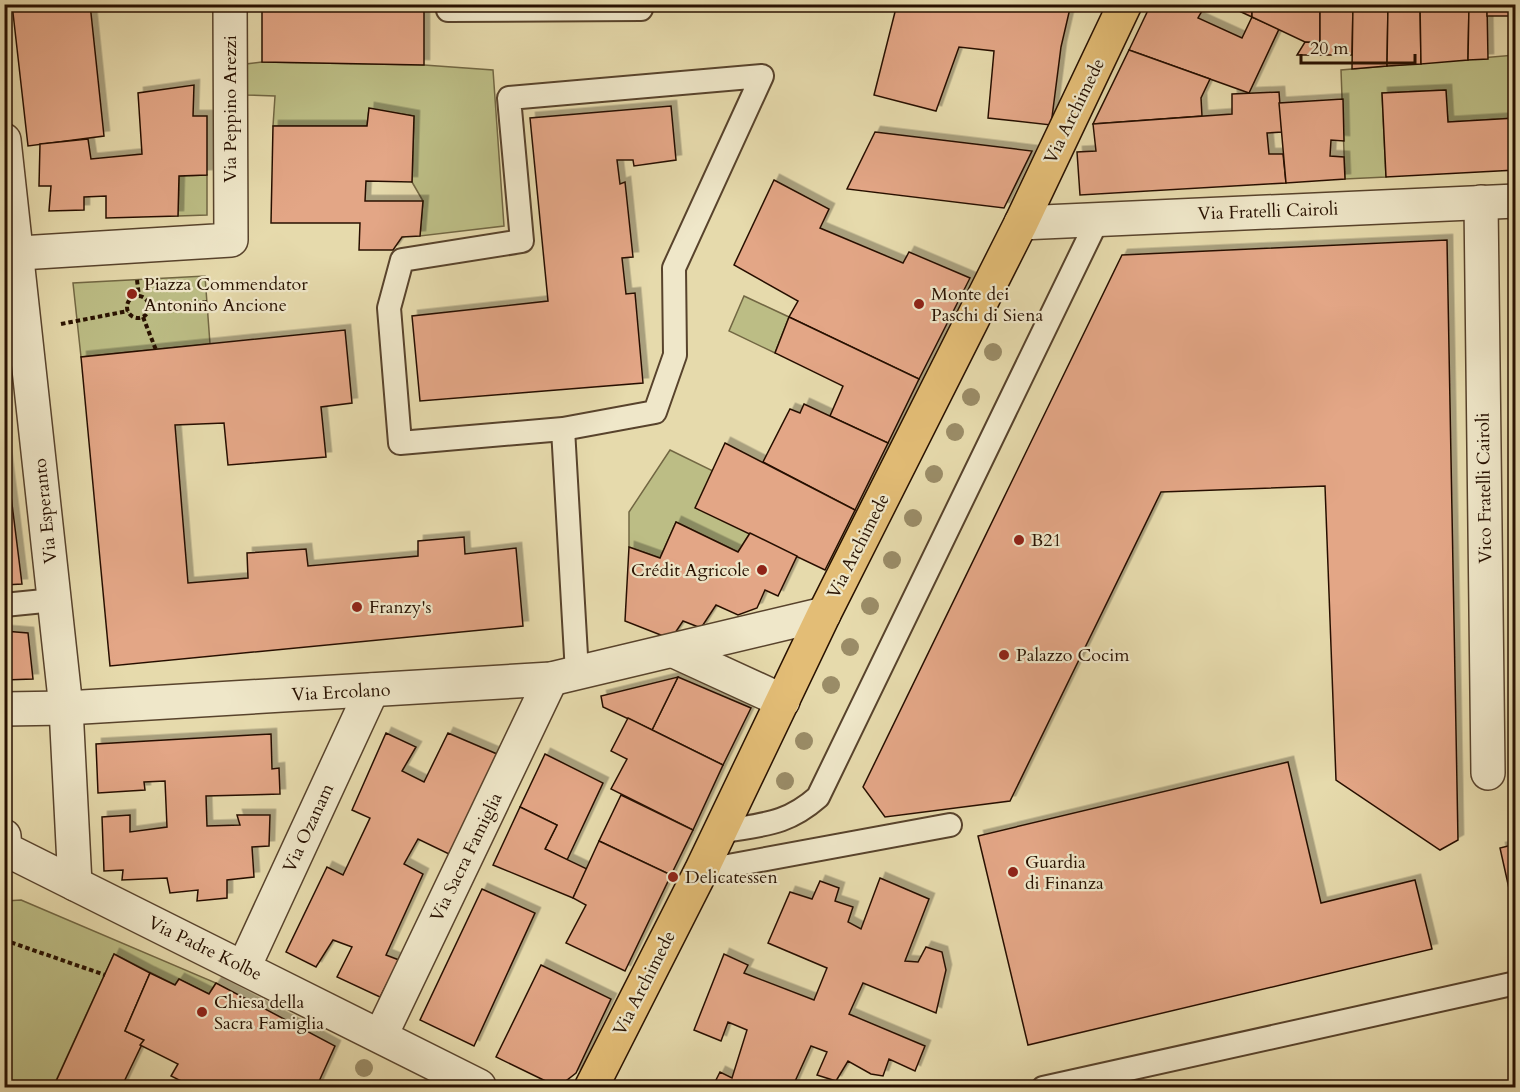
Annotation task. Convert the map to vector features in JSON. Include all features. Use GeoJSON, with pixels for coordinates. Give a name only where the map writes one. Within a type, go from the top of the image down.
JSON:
{"type":"FeatureCollection","features":[{"type":"Feature","properties":{"kind":"main road","name":"Via Archimede"},"geometry":{"type":"LineString","coordinates":[[591,1088],[701,871],[824,614],[1021,223],[1125,4]]}},
{"type":"Feature","properties":{"kind":"street","name":"Via Peppino Arezzi"},"geometry":{"type":"LineString","coordinates":[[11,254],[231,240],[230,4]]}},
{"type":"Feature","properties":{"kind":"street","name":"Via Esperanto"},"geometry":{"type":"LineString","coordinates":[[4,140],[11,254],[26,330],[66,708],[75,884]]}},
{"type":"Feature","properties":{"kind":"street","name":"Via Fratelli Cairoli"},"geometry":{"type":"LineString","coordinates":[[1021,223],[1515,201]]}},
{"type":"Feature","properties":{"kind":"street","name":"Vico Fratelli Cairoli"},"geometry":{"type":"LineString","coordinates":[[1481,202],[1488,773]]}},
{"type":"Feature","properties":{"kind":"street","name":"Via Ercolano"},"geometry":{"type":"LineString","coordinates":[[4,709],[66,708],[372,690],[564,676],[824,614]]}},
{"type":"Feature","properties":{"kind":"street"},"geometry":{"type":"LineString","coordinates":[[674,651],[783,700]]}},
{"type":"Feature","properties":{"kind":"street","name":"Via Sacra Famiglia"},"geometry":{"type":"LineString","coordinates":[[381,1035],[564,676]]}},
{"type":"Feature","properties":{"kind":"street","name":"Via Ozanam"},"geometry":{"type":"LineString","coordinates":[[244,967],[372,690]]}},
{"type":"Feature","properties":{"kind":"street","name":"Via Padre Kolbe"},"geometry":{"type":"LineString","coordinates":[[4,836],[5,849],[381,1035],[480,1087]]}},
{"type":"Feature","properties":{"kind":"lane"},"geometry":{"type":"LineString","coordinates":[[448,4],[448,10],[641,9]]}},
{"type":"Feature","properties":{"kind":"lane"},"geometry":{"type":"LineString","coordinates":[[762,76],[674,268],[675,355],[655,412],[563,429],[400,443],[389,308],[402,260],[522,241],[509,99],[762,76]]}},
{"type":"Feature","properties":{"kind":"lane"},"geometry":{"type":"LineString","coordinates":[[720,832],[784,820],[802,811],[818,796],[1098,219]]}},
{"type":"Feature","properties":{"kind":"lane"},"geometry":{"type":"LineString","coordinates":[[563,429],[564,676]]}},
{"type":"Feature","properties":{"kind":"lane"},"geometry":{"type":"LineString","coordinates":[[4,605],[54,600]]}},
{"type":"Feature","properties":{"kind":"lane"},"geometry":{"type":"LineString","coordinates":[[701,871],[950,825]]}},
{"type":"Feature","properties":{"kind":"lane"},"geometry":{"type":"LineString","coordinates":[[1043,1088],[1515,983]]}},
{"type":"Feature","properties":{"kind":"path"},"geometry":{"type":"LineString","coordinates":[[137,280],[139,296]]}},
{"type":"Feature","properties":{"kind":"path"},"geometry":{"type":"LineString","coordinates":[[128,311],[129,301],[139,296],[145,298],[150,307]]}},
{"type":"Feature","properties":{"kind":"path"},"geometry":{"type":"LineString","coordinates":[[150,307],[207,302]]}},
{"type":"Feature","properties":{"kind":"path"},"geometry":{"type":"LineString","coordinates":[[128,311],[136,318],[143,317],[150,307]]}},
{"type":"Feature","properties":{"kind":"path"},"geometry":{"type":"LineString","coordinates":[[26,330],[128,311]]}},
{"type":"Feature","properties":{"kind":"path"},"geometry":{"type":"LineString","coordinates":[[143,317],[156,350]]}},
{"type":"Feature","properties":{"kind":"path"},"geometry":{"type":"LineString","coordinates":[[4,940],[105,975]]}},
{"type":"Feature","properties":{"kind":"green space"},"geometry":{"type":"Polygon","coordinates":[[[1515,55],[1515,118],[1448,122],[1445,90],[1382,93],[1386,177],[1345,179],[1341,70],[1515,55]]]}},
{"type":"Feature","properties":{"kind":"green space"},"geometry":{"type":"Polygon","coordinates":[[[262,62],[424,65],[493,70],[504,226],[420,236],[423,201],[412,182],[414,116],[369,109],[367,126],[273,126],[275,96],[246,95],[246,64],[262,62]]]}},
{"type":"Feature","properties":{"kind":"green space"},"geometry":{"type":"Polygon","coordinates":[[[207,175],[207,215],[178,216],[179,176],[207,175]]]}},
{"type":"Feature","properties":{"kind":"green space"},"geometry":{"type":"Polygon","coordinates":[[[205,276],[210,344],[81,357],[73,283],[205,276]]]}},
{"type":"Feature","properties":{"kind":"green space"},"geometry":{"type":"Polygon","coordinates":[[[744,296],[789,317],[775,353],[729,331],[744,296]]]}},
{"type":"Feature","properties":{"kind":"green space"},"geometry":{"type":"Polygon","coordinates":[[[670,450],[713,471],[750,533],[738,552],[676,522],[660,558],[629,547],[629,512],[670,450]]]}},
{"type":"Feature","properties":{"kind":"green space"},"geometry":{"type":"Polygon","coordinates":[[[21,900],[216,983],[209,994],[179,979],[175,985],[114,954],[53,1087],[5,1088],[5,901],[21,900]]]}},
{"type":"Feature","properties":{"kind":"building"},"geometry":{"type":"Polygon","coordinates":[[[12,4],[90,4],[104,136],[28,146],[12,4]]]}},
{"type":"Feature","properties":{"kind":"building"},"geometry":{"type":"Polygon","coordinates":[[[262,4],[424,4],[424,65],[262,62],[262,4]]]}},
{"type":"Feature","properties":{"kind":"building"},"geometry":{"type":"Polygon","coordinates":[[[897,4],[975,4],[1001,9],[1002,4],[1071,4],[1061,47],[1051,125],[988,118],[994,51],[959,47],[936,111],[874,95],[897,4]]]}},
{"type":"Feature","properties":{"kind":"building"},"geometry":{"type":"Polygon","coordinates":[[[1151,4],[1206,4],[1198,18],[1242,38],[1252,17],[1279,29],[1249,93],[1129,50],[1151,4]]]}},
{"type":"Feature","properties":{"kind":"building"},"geometry":{"type":"Polygon","coordinates":[[[1224,4],[1252,4],[1252,17],[1224,4]]]}},
{"type":"Feature","properties":{"kind":"building"},"geometry":{"type":"Polygon","coordinates":[[[1252,4],[1320,4],[1320,43],[1305,42],[1252,17],[1252,4]]]}},
{"type":"Feature","properties":{"kind":"building"},"geometry":{"type":"Polygon","coordinates":[[[1320,4],[1353,4],[1352,55],[1297,55],[1305,42],[1320,43],[1320,4]]]}},
{"type":"Feature","properties":{"kind":"building"},"geometry":{"type":"Polygon","coordinates":[[[1353,4],[1388,4],[1387,66],[1352,69],[1353,4]]]}},
{"type":"Feature","properties":{"kind":"building"},"geometry":{"type":"Polygon","coordinates":[[[1388,4],[1420,4],[1421,64],[1387,66],[1388,4]]]}},
{"type":"Feature","properties":{"kind":"building"},"geometry":{"type":"Polygon","coordinates":[[[1420,4],[1469,4],[1468,60],[1421,64],[1420,4]]]}},
{"type":"Feature","properties":{"kind":"building"},"geometry":{"type":"Polygon","coordinates":[[[1469,4],[1487,4],[1488,59],[1468,60],[1469,4]]]}},
{"type":"Feature","properties":{"kind":"building"},"geometry":{"type":"Polygon","coordinates":[[[1487,4],[1516,4],[1516,16],[1487,16],[1487,4]]]}},
{"type":"Feature","properties":{"kind":"building"},"geometry":{"type":"Polygon","coordinates":[[[1129,50],[1210,79],[1201,98],[1202,116],[1093,124],[1129,50]]]}},
{"type":"Feature","properties":{"kind":"building"},"geometry":{"type":"Polygon","coordinates":[[[194,85],[193,116],[207,116],[207,175],[179,176],[178,216],[106,218],[106,196],[84,197],[84,210],[49,211],[51,186],[39,186],[40,144],[88,139],[91,159],[142,154],[138,93],[194,85]]]}},
{"type":"Feature","properties":{"kind":"building"},"geometry":{"type":"Polygon","coordinates":[[[1446,90],[1448,122],[1516,118],[1516,170],[1386,177],[1382,93],[1446,90]]]}},
{"type":"Feature","properties":{"kind":"building"},"geometry":{"type":"Polygon","coordinates":[[[1279,92],[1282,132],[1267,133],[1269,154],[1283,154],[1286,183],[1080,195],[1077,152],[1096,151],[1093,124],[1232,114],[1232,94],[1279,92]]]}},
{"type":"Feature","properties":{"kind":"building"},"geometry":{"type":"Polygon","coordinates":[[[1343,99],[1344,141],[1331,140],[1330,156],[1344,157],[1345,179],[1286,183],[1279,103],[1343,99]]]}},
{"type":"Feature","properties":{"kind":"building"},"geometry":{"type":"Polygon","coordinates":[[[671,106],[676,160],[634,166],[633,160],[617,160],[620,184],[625,182],[633,257],[622,258],[626,294],[635,293],[643,383],[420,401],[412,316],[548,301],[530,118],[671,106]]]}},
{"type":"Feature","properties":{"kind":"building"},"geometry":{"type":"Polygon","coordinates":[[[369,108],[414,116],[412,182],[366,181],[365,201],[423,201],[420,236],[402,237],[393,250],[359,250],[360,223],[271,223],[273,126],[367,126],[369,108]]]}},
{"type":"Feature","properties":{"kind":"building"},"geometry":{"type":"Polygon","coordinates":[[[875,132],[1032,151],[1004,208],[847,189],[875,132]]]}},
{"type":"Feature","properties":{"kind":"building"},"geometry":{"type":"Polygon","coordinates":[[[774,180],[829,209],[820,228],[903,263],[909,252],[970,278],[919,379],[789,317],[798,301],[734,265],[774,180]]]}},
{"type":"Feature","properties":{"kind":"building"},"geometry":{"type":"Polygon","coordinates":[[[1509,219],[1516,219],[1516,292],[1509,293],[1509,219]]]}},
{"type":"Feature","properties":{"kind":"building","name":"Palazzo Cocim"},"geometry":{"type":"Polygon","coordinates":[[[1447,240],[1458,840],[1440,850],[1336,780],[1325,486],[1161,492],[1010,801],[885,817],[863,787],[1122,255],[1447,240]]]}},
{"type":"Feature","properties":{"kind":"building"},"geometry":{"type":"Polygon","coordinates":[[[1516,292],[1516,446],[1510,446],[1509,293],[1516,292]]]}},
{"type":"Feature","properties":{"kind":"building"},"geometry":{"type":"Polygon","coordinates":[[[789,317],[919,379],[888,443],[830,416],[843,386],[775,353],[789,317]]]}},
{"type":"Feature","properties":{"kind":"building"},"geometry":{"type":"Polygon","coordinates":[[[345,330],[352,403],[321,407],[326,457],[228,465],[224,423],[175,425],[188,583],[248,578],[247,553],[306,549],[308,566],[418,556],[418,541],[464,537],[465,554],[516,548],[523,626],[110,666],[81,357],[345,330]]]}},
{"type":"Feature","properties":{"kind":"building"},"geometry":{"type":"Polygon","coordinates":[[[804,404],[888,443],[855,510],[763,462],[790,409],[800,413],[804,404]]]}},
{"type":"Feature","properties":{"kind":"building"},"geometry":{"type":"Polygon","coordinates":[[[4,440],[22,584],[4,585],[4,440]]]}},
{"type":"Feature","properties":{"kind":"building"},"geometry":{"type":"Polygon","coordinates":[[[725,443],[855,510],[825,570],[695,508],[725,443]]]}},
{"type":"Feature","properties":{"kind":"building"},"geometry":{"type":"Polygon","coordinates":[[[1510,446],[1516,446],[1516,584],[1511,584],[1510,446]]]}},
{"type":"Feature","properties":{"kind":"building"},"geometry":{"type":"Polygon","coordinates":[[[676,522],[738,552],[750,533],[797,556],[778,596],[765,590],[757,608],[738,615],[716,605],[701,628],[683,621],[671,639],[625,621],[629,547],[660,558],[676,522]]]}},
{"type":"Feature","properties":{"kind":"building"},"geometry":{"type":"Polygon","coordinates":[[[1511,584],[1516,584],[1516,697],[1512,698],[1511,584]]]}},
{"type":"Feature","properties":{"kind":"building"},"geometry":{"type":"Polygon","coordinates":[[[4,631],[28,633],[33,679],[4,680],[4,631]]]}},
{"type":"Feature","properties":{"kind":"building"},"geometry":{"type":"Polygon","coordinates":[[[678,677],[751,708],[723,765],[652,730],[678,677]]]}},
{"type":"Feature","properties":{"kind":"building"},"geometry":{"type":"Polygon","coordinates":[[[678,677],[652,730],[603,707],[601,696],[678,677]]]}},
{"type":"Feature","properties":{"kind":"building"},"geometry":{"type":"Polygon","coordinates":[[[1516,697],[1516,777],[1513,764],[1512,698],[1516,697]]]}},
{"type":"Feature","properties":{"kind":"building"},"geometry":{"type":"Polygon","coordinates":[[[628,718],[723,765],[693,830],[611,789],[627,759],[611,751],[628,718]]]}},
{"type":"Feature","properties":{"kind":"building"},"geometry":{"type":"Polygon","coordinates":[[[386,733],[416,747],[402,771],[424,782],[448,733],[497,754],[449,854],[418,839],[404,864],[423,874],[386,955],[399,960],[380,997],[337,977],[352,947],[333,940],[316,967],[286,952],[327,867],[343,875],[370,818],[352,810],[386,733]]]}},
{"type":"Feature","properties":{"kind":"building"},"geometry":{"type":"Polygon","coordinates":[[[271,734],[272,769],[279,768],[280,794],[206,796],[207,826],[240,825],[237,815],[270,815],[269,846],[252,847],[254,877],[227,880],[227,898],[197,901],[198,890],[170,893],[167,878],[122,880],[123,870],[104,871],[102,817],[130,815],[130,832],[167,827],[165,781],[144,782],[145,790],[98,793],[96,744],[271,734]]]}},
{"type":"Feature","properties":{"kind":"building"},"geometry":{"type":"Polygon","coordinates":[[[545,754],[603,783],[567,860],[545,849],[557,825],[520,807],[545,754]]]}},
{"type":"Feature","properties":{"kind":"building"},"geometry":{"type":"Polygon","coordinates":[[[1288,762],[1321,903],[1415,880],[1432,949],[1028,1045],[978,836],[1288,762]]]}},
{"type":"Feature","properties":{"kind":"building"},"geometry":{"type":"Polygon","coordinates":[[[621,795],[693,830],[671,875],[599,841],[621,795]]]}},
{"type":"Feature","properties":{"kind":"building"},"geometry":{"type":"Polygon","coordinates":[[[520,807],[557,825],[545,849],[587,869],[573,898],[493,865],[520,807]]]}},
{"type":"Feature","properties":{"kind":"building"},"geometry":{"type":"Polygon","coordinates":[[[599,841],[671,875],[625,971],[566,943],[586,905],[573,898],[599,841]]]}},
{"type":"Feature","properties":{"kind":"building"},"geometry":{"type":"Polygon","coordinates":[[[1516,844],[1516,920],[1500,848],[1516,844]]]}},
{"type":"Feature","properties":{"kind":"building"},"geometry":{"type":"Polygon","coordinates":[[[880,878],[929,899],[905,961],[918,962],[926,947],[942,952],[946,970],[936,1013],[863,983],[849,1014],[925,1046],[915,1071],[889,1059],[883,1076],[871,1074],[848,1061],[836,1081],[817,1075],[827,1052],[811,1046],[792,1088],[712,1088],[720,1072],[732,1078],[747,1030],[728,1022],[721,1041],[694,1030],[724,954],[748,965],[744,973],[814,1000],[827,968],[768,943],[790,892],[812,899],[820,881],[839,888],[835,901],[853,907],[848,922],[861,929],[880,878]]]}},
{"type":"Feature","properties":{"kind":"building"},"geometry":{"type":"Polygon","coordinates":[[[482,889],[535,913],[474,1046],[420,1020],[482,889]]]}},
{"type":"Feature","properties":{"kind":"building"},"geometry":{"type":"Polygon","coordinates":[[[114,954],[150,973],[125,1031],[144,1040],[121,1088],[53,1088],[114,954]]]}},
{"type":"Feature","properties":{"kind":"building"},"geometry":{"type":"Polygon","coordinates":[[[541,965],[611,999],[576,1073],[558,1087],[496,1057],[541,965]]]}},
{"type":"Feature","properties":{"kind":"building","name":"Chiesa della Sacra Famiglia"},"geometry":{"type":"Polygon","coordinates":[[[150,973],[175,985],[179,979],[209,994],[216,983],[335,1046],[316,1088],[195,1088],[171,1076],[178,1064],[140,1045],[144,1040],[125,1031],[150,973]]]}},
{"type":"Feature","properties":{"kind":"place","name":"Piazza Commendator Antonino Ancione"},"geometry":{"type":"Point","coordinates":[132,294]}},
{"type":"Feature","properties":{"kind":"place","name":"Monte dei Paschi di Siena"},"geometry":{"type":"Point","coordinates":[919,304]}},
{"type":"Feature","properties":{"kind":"place","name":"B21"},"geometry":{"type":"Point","coordinates":[1019,540]}},
{"type":"Feature","properties":{"kind":"place","name":"Crédit Agricole"},"geometry":{"type":"Point","coordinates":[762,570]}},
{"type":"Feature","properties":{"kind":"place","name":"Franzy's"},"geometry":{"type":"Point","coordinates":[357,607]}},
{"type":"Feature","properties":{"kind":"place","name":"Palazzo Cocim"},"geometry":{"type":"Point","coordinates":[1004,655]}},
{"type":"Feature","properties":{"kind":"place","name":"Guardia di Finanza"},"geometry":{"type":"Point","coordinates":[1013,872]}},
{"type":"Feature","properties":{"kind":"place","name":"Delicatessen"},"geometry":{"type":"Point","coordinates":[673,877]}},
{"type":"Feature","properties":{"kind":"place","name":"Chiesa della Sacra Famiglia"},"geometry":{"type":"Point","coordinates":[202,1012]}}]}
